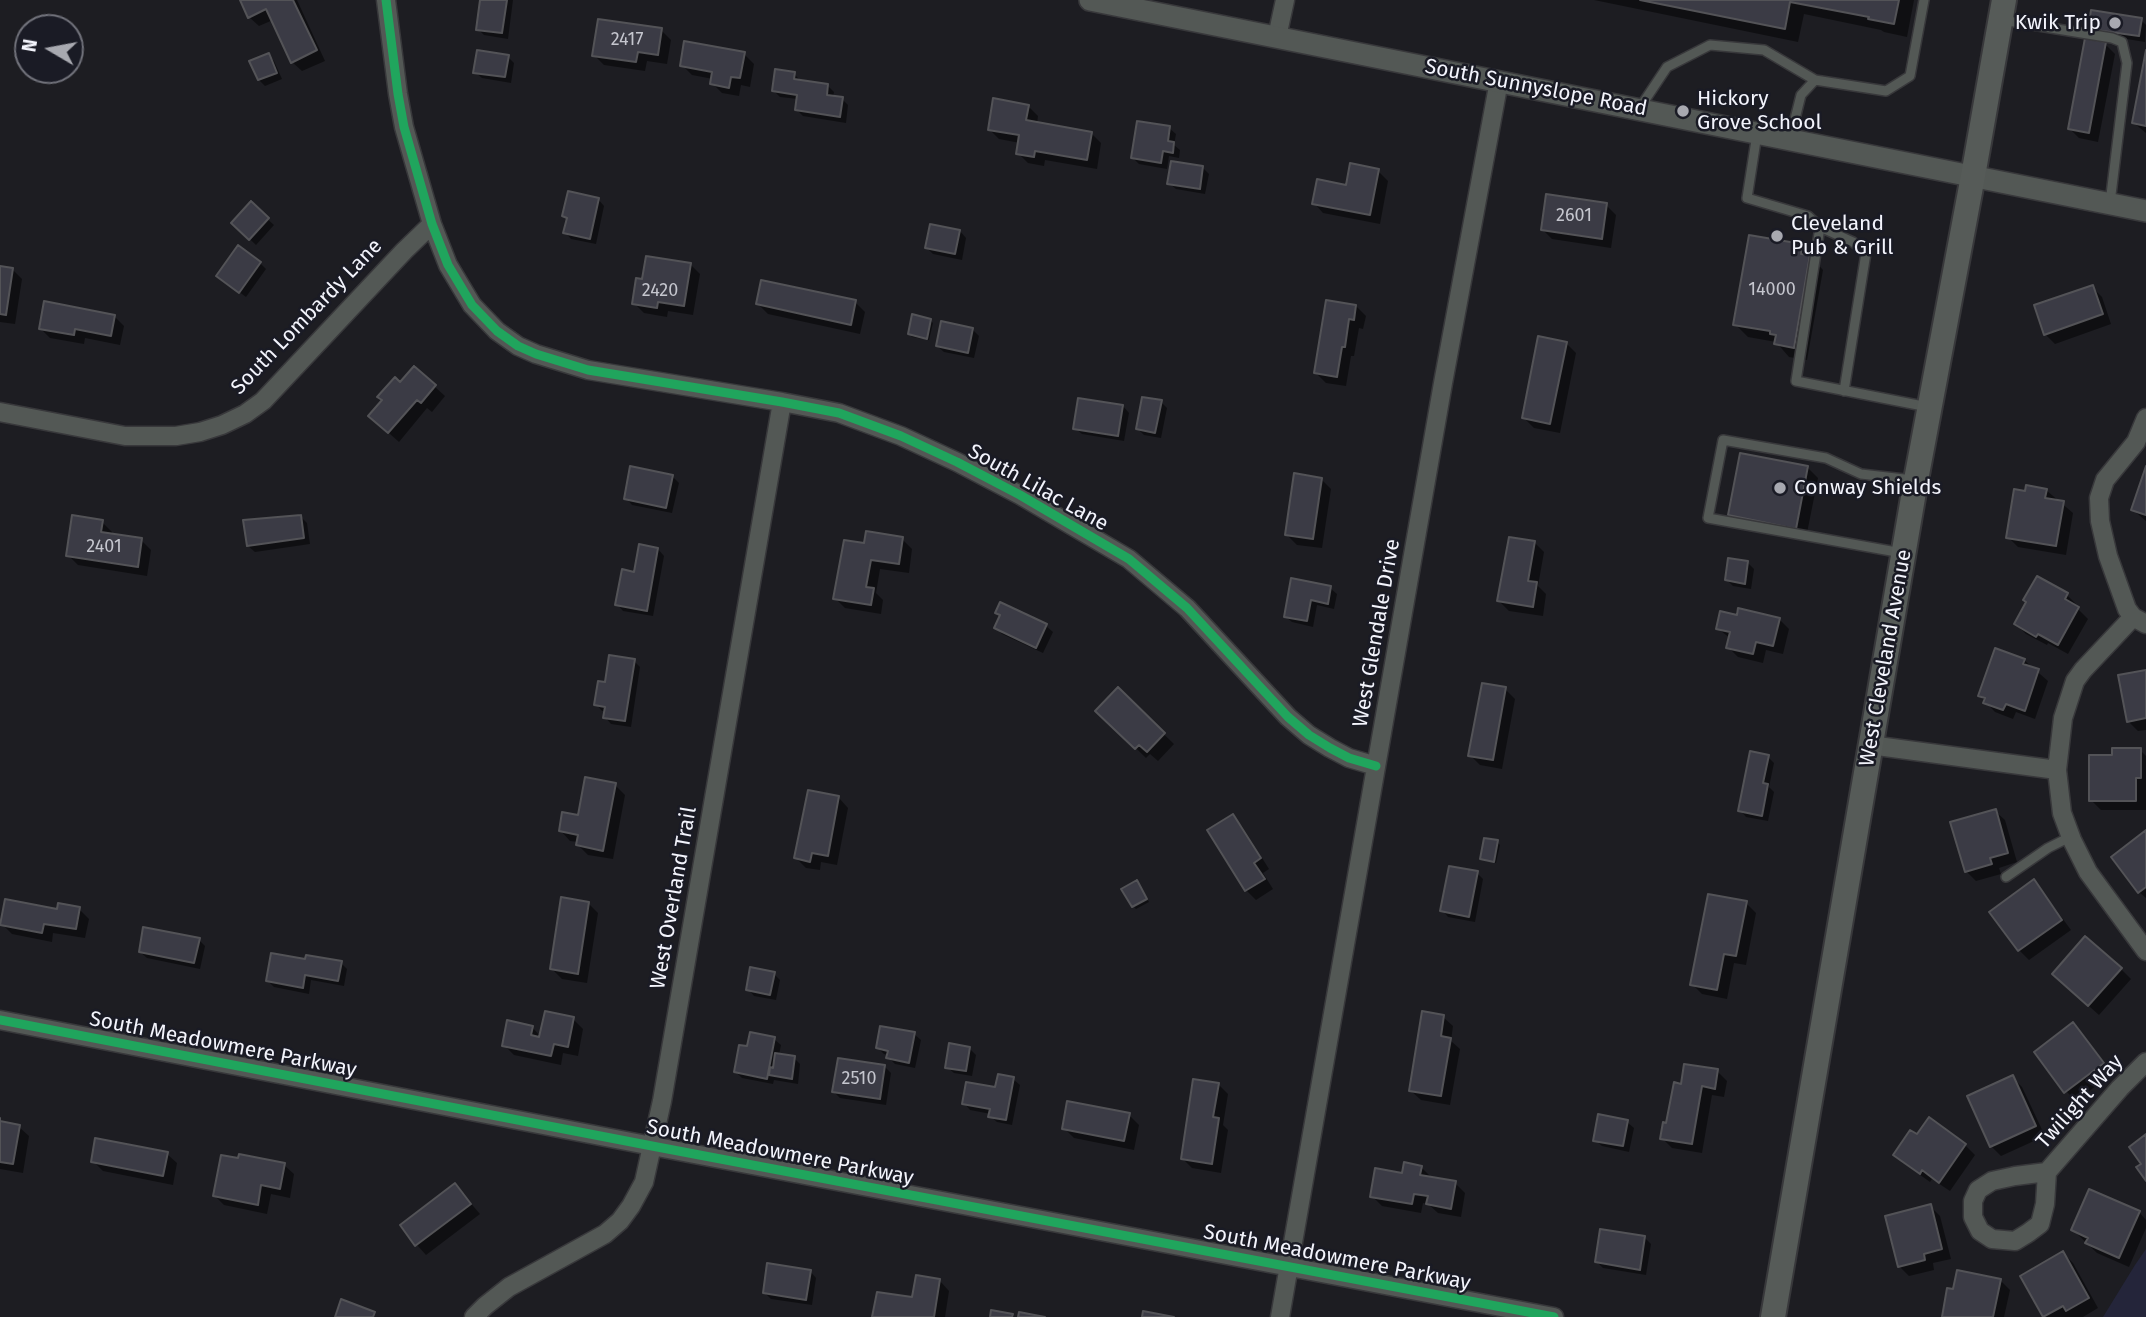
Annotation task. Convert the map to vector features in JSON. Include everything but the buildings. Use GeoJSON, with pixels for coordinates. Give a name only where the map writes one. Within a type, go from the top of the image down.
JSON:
{"type":"FeatureCollection","features":[{"type":"Feature","properties":{"kind":"main road","name":"West Cleveland Avenue"},"geometry":{"type":"LineString","coordinates":[[1773,1317],[1916,480],[2002,10]]}},
{"type":"Feature","properties":{"kind":"street","name":"South Lilac Lane"},"geometry":{"type":"LineString","coordinates":[[386,0],[400,105],[432,224],[448,265],[472,305],[497,331],[518,346],[536,354],[588,370],[839,414],[901,436],[1020,495],[1129,559],[1186,608],[1288,717],[1309,735],[1349,758],[1376,766]]}},
{"type":"Feature","properties":{"kind":"street","name":"South Sunnyslope Road"},"geometry":{"type":"LineString","coordinates":[[1090,0],[2146,211]]}},
{"type":"Feature","properties":{"kind":"street"},"geometry":{"type":"LineString","coordinates":[[1278,37],[1285,0]]}},
{"type":"Feature","properties":{"kind":"street","name":"West Glendale Drive"},"geometry":{"type":"LineString","coordinates":[[1280,1317],[1499,81]]}},
{"type":"Feature","properties":{"kind":"street","name":"South Lombardy Lane"},"geometry":{"type":"LineString","coordinates":[[0,412],[125,436],[176,436],[222,425],[245,414],[263,401],[432,224]]}},
{"type":"Feature","properties":{"kind":"street","name":"West Overland Trail"},"geometry":{"type":"LineString","coordinates":[[474,1317],[509,1287],[605,1234],[620,1221],[640,1192],[662,1101],[782,402]]}},
{"type":"Feature","properties":{"kind":"street"},"geometry":{"type":"LineString","coordinates":[[2146,418],[2136,442],[2105,480],[2099,498],[2099,521],[2108,556],[2127,609],[2139,620],[2083,670],[2075,681],[2063,718],[2057,770],[2062,813],[2070,837],[2088,872],[2146,951]]}},
{"type":"Feature","properties":{"kind":"street"},"geometry":{"type":"LineString","coordinates":[[1870,745],[2057,770]]}},
{"type":"Feature","properties":{"kind":"street","name":"South Meadowmere Parkway"},"geometry":{"type":"LineString","coordinates":[[0,1020],[1554,1317]]}},
{"type":"Feature","properties":{"kind":"street","name":"Twilight Way"},"geometry":{"type":"LineString","coordinates":[[2047,1172],[1992,1181],[1978,1190],[1973,1201],[1973,1217],[1980,1231],[1992,1239],[2015,1241],[2040,1224],[2046,1204],[2047,1172],[2146,1062]]}},
{"type":"Feature","properties":{"kind":"lane"},"geometry":{"type":"LineString","coordinates":[[1639,109],[1667,67],[1710,45],[1764,50],[1815,79],[1886,91],[1910,76],[1924,0]]}},
{"type":"Feature","properties":{"kind":"lane"},"geometry":{"type":"LineString","coordinates":[[2002,10],[2122,42],[2127,63],[2110,203]]}},
{"type":"Feature","properties":{"kind":"lane"},"geometry":{"type":"LineString","coordinates":[[1790,139],[1801,95],[1815,79]]}},
{"type":"Feature","properties":{"kind":"lane"},"geometry":{"type":"LineString","coordinates":[[1757,133],[1747,198],[1808,216],[1820,227],[1853,242],[1866,253],[1844,391]]}},
{"type":"Feature","properties":{"kind":"lane"},"geometry":{"type":"LineString","coordinates":[[1820,227],[1796,381],[1930,407]]}},
{"type":"Feature","properties":{"kind":"lane"},"geometry":{"type":"LineString","coordinates":[[1904,554],[1708,518],[1723,440],[1826,458],[1861,474],[1916,480]]}},
{"type":"Feature","properties":{"kind":"lane"},"geometry":{"type":"LineString","coordinates":[[2006,877],[2048,848],[2070,837]]}},
{"type":"Feature","properties":{"kind":"shaded area"},"geometry":{"type":"Polygon","coordinates":[[[2146,1249],[2146,1317],[2103,1317],[2135,1265],[2146,1249]]]}},
{"type":"Feature","properties":{"kind":"cycle path"},"geometry":{"type":"LineString","coordinates":[[386,0],[404,127],[432,224],[448,265],[472,305],[497,331],[518,346],[536,354],[588,370],[839,413],[901,436],[957,462],[1020,495],[1129,559],[1187,608],[1288,717],[1309,735],[1349,758],[1376,766]]}},
{"type":"Feature","properties":{"kind":"cycle path"},"geometry":{"type":"LineString","coordinates":[[0,1020],[1554,1317]]}},
{"type":"Feature","properties":{"kind":"place","name":"Kwik Trip"},"geometry":{"type":"Point","coordinates":[2115,23]}},
{"type":"Feature","properties":{"kind":"place","name":"Hickory Grove School"},"geometry":{"type":"Point","coordinates":[1683,111]}},
{"type":"Feature","properties":{"kind":"place","name":"Cleveland Pub & Grill"},"geometry":{"type":"Point","coordinates":[1777,236]}},
{"type":"Feature","properties":{"kind":"place","name":"Conway Shields"},"geometry":{"type":"Point","coordinates":[1780,488]}}]}
